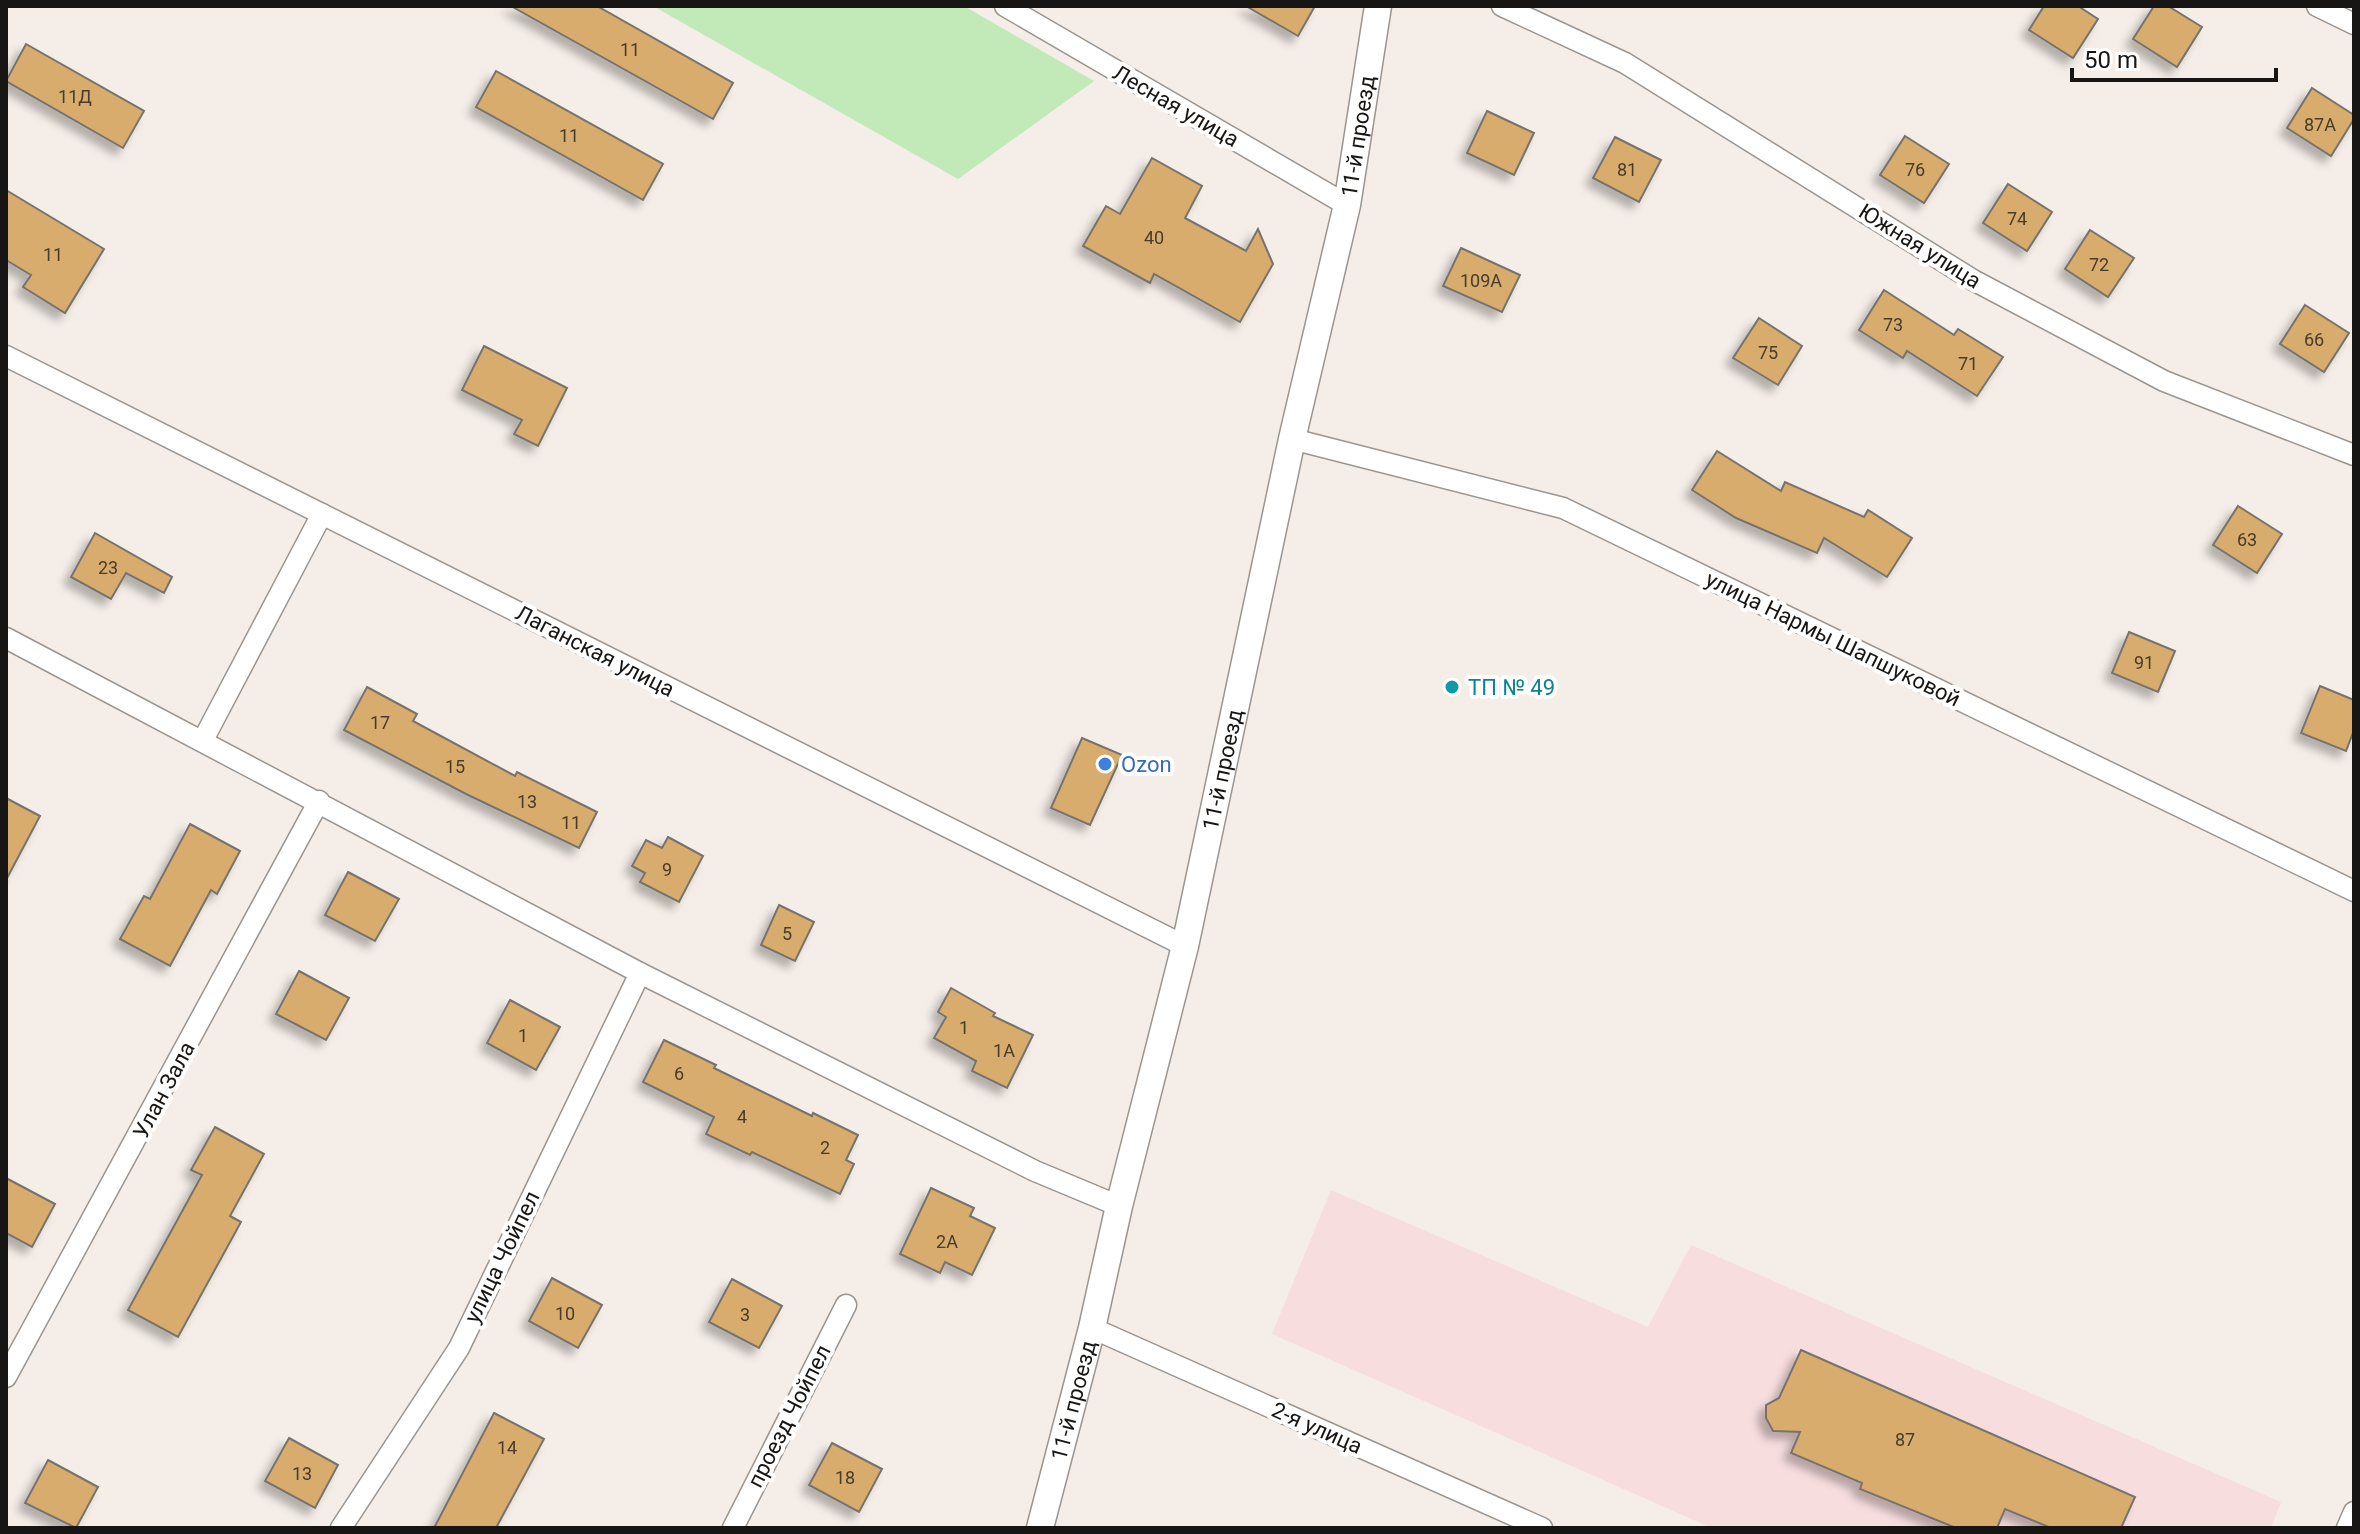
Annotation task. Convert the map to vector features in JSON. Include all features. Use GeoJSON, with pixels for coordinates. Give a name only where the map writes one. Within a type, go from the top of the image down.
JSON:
{"type":"FeatureCollection","features":[{"type":"Feature","properties":{"kind":"street","name":"Лесная улица"},"geometry":{"type":"LineString","coordinates":[[1005,6],[1347,205]]}},
{"type":"Feature","properties":{"kind":"street","name":"11-й проезд"},"geometry":{"type":"LineString","coordinates":[[1040,1528],[1185,946],[1292,439],[1347,205],[1378,6]]}},
{"type":"Feature","properties":{"kind":"street","name":"Южная улица"},"geometry":{"type":"LineString","coordinates":[[1502,6],[1625,63],[1973,280],[2027,309],[2164,381],[2354,455]]}},
{"type":"Feature","properties":{"kind":"street"},"geometry":{"type":"LineString","coordinates":[[2317,6],[2354,24]]}},
{"type":"Feature","properties":{"kind":"street","name":"Лаганская улица"},"geometry":{"type":"LineString","coordinates":[[6,356],[1185,946]]}},
{"type":"Feature","properties":{"kind":"street","name":"улица Нармы Шапшуковой"},"geometry":{"type":"LineString","coordinates":[[1292,439],[1563,508],[2354,891]]}},
{"type":"Feature","properties":{"kind":"street"},"geometry":{"type":"LineString","coordinates":[[203,740],[322,514]]}},
{"type":"Feature","properties":{"kind":"street"},"geometry":{"type":"LineString","coordinates":[[6,638],[640,973],[1035,1171],[1119,1206]]}},
{"type":"Feature","properties":{"kind":"street","name":"Улан Зала"},"geometry":{"type":"LineString","coordinates":[[6,1377],[319,801]]}},
{"type":"Feature","properties":{"kind":"street","name":"улица Чойпел"},"geometry":{"type":"LineString","coordinates":[[347,1526],[459,1348],[640,973]]}},
{"type":"Feature","properties":{"kind":"street","name":"проезд Чойпел"},"geometry":{"type":"LineString","coordinates":[[733,1528],[846,1305]]}},
{"type":"Feature","properties":{"kind":"street","name":"2-я улица"},"geometry":{"type":"LineString","coordinates":[[1092,1328],[1542,1528]]}},
{"type":"Feature","properties":{"kind":"street"},"geometry":{"type":"LineString","coordinates":[[2347,1528],[2354,1512]]}},
{"type":"Feature","properties":{"kind":"shaded area"},"geometry":{"type":"Polygon","coordinates":[[[1331,1190],[1648,1327],[1691,1245],[2281,1502],[2271,1528],[1712,1528],[1272,1334],[1331,1190]]]}},
{"type":"Feature","properties":{"kind":"green space"},"geometry":{"type":"Polygon","coordinates":[[[653,6],[964,6],[1094,81],[958,179],[653,6]]]}},
{"type":"Feature","properties":{"kind":"building"},"geometry":{"type":"Polygon","coordinates":[[[511,6],[597,6],[733,83],[713,119],[511,6]]]}},
{"type":"Feature","properties":{"kind":"building"},"geometry":{"type":"Polygon","coordinates":[[[1246,6],[1315,6],[1298,36],[1246,6]]]}},
{"type":"Feature","properties":{"kind":"building"},"geometry":{"type":"Polygon","coordinates":[[[2044,6],[2078,6],[2098,19],[2073,58],[2029,30],[2044,6]]]}},
{"type":"Feature","properties":{"kind":"building"},"geometry":{"type":"Polygon","coordinates":[[[2154,6],[2168,6],[2202,27],[2177,67],[2133,39],[2154,6]]]}},
{"type":"Feature","properties":{"kind":"building"},"geometry":{"type":"Polygon","coordinates":[[[26,44],[144,111],[123,148],[6,81],[26,44]]]}},
{"type":"Feature","properties":{"kind":"building"},"geometry":{"type":"Polygon","coordinates":[[[496,71],[663,164],[643,200],[476,107],[496,71]]]}},
{"type":"Feature","properties":{"kind":"building"},"geometry":{"type":"Polygon","coordinates":[[[2312,88],[2354,115],[2331,156],[2287,128],[2312,88]]]}},
{"type":"Feature","properties":{"kind":"building"},"geometry":{"type":"Polygon","coordinates":[[[1487,111],[1534,133],[1514,175],[1467,153],[1487,111]]]}},
{"type":"Feature","properties":{"kind":"building"},"geometry":{"type":"Polygon","coordinates":[[[1905,136],[1949,164],[1924,203],[1880,175],[1905,136]]]}},
{"type":"Feature","properties":{"kind":"building"},"geometry":{"type":"Polygon","coordinates":[[[1615,137],[1661,160],[1639,202],[1593,178],[1615,137]]]}},
{"type":"Feature","properties":{"kind":"building"},"geometry":{"type":"Polygon","coordinates":[[[1152,158],[1202,186],[1185,218],[1246,251],[1258,229],[1273,264],[1240,322],[1154,274],[1150,283],[1083,246],[1106,206],[1120,214],[1152,158]]]}},
{"type":"Feature","properties":{"kind":"building"},"geometry":{"type":"Polygon","coordinates":[[[2008,184],[2052,212],[2027,251],[1983,223],[2008,184]]]}},
{"type":"Feature","properties":{"kind":"building"},"geometry":{"type":"Polygon","coordinates":[[[6,190],[104,249],[65,313],[23,287],[31,275],[6,260],[6,190]]]}},
{"type":"Feature","properties":{"kind":"building"},"geometry":{"type":"Polygon","coordinates":[[[2090,230],[2134,258],[2108,297],[2065,269],[2090,230]]]}},
{"type":"Feature","properties":{"kind":"building"},"geometry":{"type":"Polygon","coordinates":[[[1461,248],[1520,275],[1502,312],[1443,286],[1461,248]]]}},
{"type":"Feature","properties":{"kind":"building"},"geometry":{"type":"Polygon","coordinates":[[[1884,290],[1954,335],[1958,329],[2003,357],[1977,396],[1907,351],[1903,358],[1859,330],[1884,290]]]}},
{"type":"Feature","properties":{"kind":"building"},"geometry":{"type":"Polygon","coordinates":[[[2305,305],[2349,333],[2324,372],[2280,344],[2305,305]]]}},
{"type":"Feature","properties":{"kind":"building"},"geometry":{"type":"Polygon","coordinates":[[[1759,318],[1802,346],[1778,385],[1733,358],[1759,318]]]}},
{"type":"Feature","properties":{"kind":"building"},"geometry":{"type":"Polygon","coordinates":[[[484,346],[567,388],[538,446],[514,434],[522,420],[462,390],[484,346]]]}},
{"type":"Feature","properties":{"kind":"building"},"geometry":{"type":"Polygon","coordinates":[[[1717,451],[1781,491],[1785,482],[1864,517],[1868,510],[1912,538],[1887,577],[1824,538],[1817,553],[1736,518],[1692,490],[1717,451]]]}},
{"type":"Feature","properties":{"kind":"building"},"geometry":{"type":"Polygon","coordinates":[[[2238,506],[2282,534],[2257,573],[2213,545],[2238,506]]]}},
{"type":"Feature","properties":{"kind":"building"},"geometry":{"type":"Polygon","coordinates":[[[95,533],[172,577],[164,593],[126,573],[111,599],[71,577],[95,533]]]}},
{"type":"Feature","properties":{"kind":"building"},"geometry":{"type":"Polygon","coordinates":[[[2129,632],[2175,651],[2158,692],[2112,673],[2129,632]]]}},
{"type":"Feature","properties":{"kind":"building"},"geometry":{"type":"Polygon","coordinates":[[[2320,686],[2354,700],[2354,730],[2346,751],[2301,733],[2320,686]]]}},
{"type":"Feature","properties":{"kind":"building"},"geometry":{"type":"Polygon","coordinates":[[[367,687],[417,714],[413,721],[515,776],[517,772],[597,812],[579,848],[466,794],[344,730],[367,687]]]}},
{"type":"Feature","properties":{"kind":"building"},"geometry":{"type":"Polygon","coordinates":[[[1082,738],[1122,755],[1090,825],[1051,808],[1082,738]]]}},
{"type":"Feature","properties":{"kind":"building"},"geometry":{"type":"Polygon","coordinates":[[[6,798],[40,816],[6,880],[6,798]]]}},
{"type":"Feature","properties":{"kind":"building"},"geometry":{"type":"Polygon","coordinates":[[[190,824],[240,851],[217,894],[211,890],[170,966],[120,939],[144,896],[150,899],[190,824]]]}},
{"type":"Feature","properties":{"kind":"building"},"geometry":{"type":"Polygon","coordinates":[[[668,837],[703,856],[679,902],[640,882],[645,873],[632,866],[646,840],[662,848],[668,837]]]}},
{"type":"Feature","properties":{"kind":"building"},"geometry":{"type":"Polygon","coordinates":[[[348,872],[399,899],[375,941],[325,915],[348,872]]]}},
{"type":"Feature","properties":{"kind":"building"},"geometry":{"type":"Polygon","coordinates":[[[779,905],[814,922],[795,961],[761,945],[779,905]]]}},
{"type":"Feature","properties":{"kind":"building"},"geometry":{"type":"Polygon","coordinates":[[[299,971],[349,998],[326,1040],[276,1014],[299,971]]]}},
{"type":"Feature","properties":{"kind":"building"},"geometry":{"type":"Polygon","coordinates":[[[951,988],[995,1013],[993,1016],[1033,1035],[1007,1088],[972,1071],[976,1061],[934,1038],[946,1017],[938,1012],[951,988]]]}},
{"type":"Feature","properties":{"kind":"building"},"geometry":{"type":"Polygon","coordinates":[[[510,1000],[560,1027],[536,1070],[487,1043],[510,1000]]]}},
{"type":"Feature","properties":{"kind":"building"},"geometry":{"type":"Polygon","coordinates":[[[664,1040],[812,1116],[813,1113],[858,1135],[846,1160],[854,1164],[840,1194],[706,1134],[714,1117],[643,1082],[664,1040]]]}},
{"type":"Feature","properties":{"kind":"building"},"geometry":{"type":"Polygon","coordinates":[[[215,1127],[264,1154],[230,1216],[241,1222],[178,1337],[128,1310],[202,1175],[191,1170],[215,1127]]]}},
{"type":"Feature","properties":{"kind":"building"},"geometry":{"type":"Polygon","coordinates":[[[6,1178],[55,1204],[32,1247],[6,1233],[6,1178]]]}},
{"type":"Feature","properties":{"kind":"building"},"geometry":{"type":"Polygon","coordinates":[[[931,1188],[974,1208],[970,1216],[995,1228],[972,1275],[945,1262],[940,1273],[900,1254],[931,1188]]]}},
{"type":"Feature","properties":{"kind":"building"},"geometry":{"type":"Polygon","coordinates":[[[552,1278],[602,1305],[578,1348],[529,1321],[552,1278]]]}},
{"type":"Feature","properties":{"kind":"building"},"geometry":{"type":"Polygon","coordinates":[[[732,1279],[782,1306],[759,1348],[709,1322],[732,1279]]]}},
{"type":"Feature","properties":{"kind":"building"},"geometry":{"type":"Polygon","coordinates":[[[1801,1350],[2135,1497],[2121,1528],[2051,1528],[2005,1509],[1997,1528],[1956,1528],[1860,1489],[1862,1483],[1791,1453],[1800,1432],[1773,1431],[1766,1418],[1766,1405],[1779,1398],[1801,1350]]]}},
{"type":"Feature","properties":{"kind":"building"},"geometry":{"type":"Polygon","coordinates":[[[494,1413],[544,1439],[496,1528],[434,1528],[494,1413]]]}},
{"type":"Feature","properties":{"kind":"building"},"geometry":{"type":"Polygon","coordinates":[[[289,1438],[338,1465],[315,1508],[265,1481],[289,1438]]]}},
{"type":"Feature","properties":{"kind":"building"},"geometry":{"type":"Polygon","coordinates":[[[832,1443],[882,1469],[859,1512],[809,1485],[832,1443]]]}},
{"type":"Feature","properties":{"kind":"building"},"geometry":{"type":"Polygon","coordinates":[[[48,1460],[98,1487],[76,1528],[25,1503],[48,1460]]]}},
{"type":"Feature","properties":{"kind":"place","name":"ТП № 49"},"geometry":{"type":"Point","coordinates":[1452,687]}},
{"type":"Feature","properties":{"kind":"place","name":"Ozon"},"geometry":{"type":"Point","coordinates":[1105,764]}}]}
